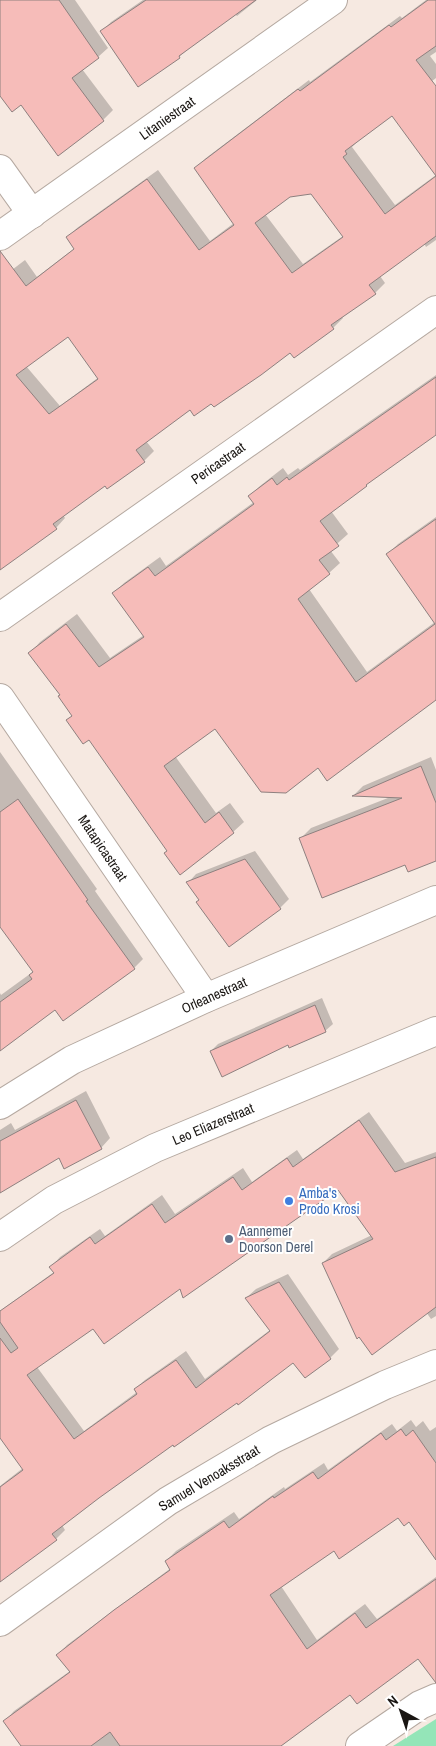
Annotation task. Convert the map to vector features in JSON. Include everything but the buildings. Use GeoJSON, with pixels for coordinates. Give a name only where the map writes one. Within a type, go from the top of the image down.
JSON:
{"type":"FeatureCollection","features":[{"type":"Feature","properties":{"kind":"street","name":"Litaniestraat"},"geometry":{"type":"LineString","coordinates":[[0,236],[333,0]]}},
{"type":"Feature","properties":{"kind":"street"},"geometry":{"type":"LineString","coordinates":[[0,169],[32,214]]}},
{"type":"Feature","properties":{"kind":"street","name":"Pericastraat"},"geometry":{"type":"LineString","coordinates":[[0,617],[436,310]]}},
{"type":"Feature","properties":{"kind":"street","name":"Matapicastraat"},"geometry":{"type":"LineString","coordinates":[[0,698],[206,998]]}},
{"type":"Feature","properties":{"kind":"street","name":"Orleanestraat"},"geometry":{"type":"LineString","coordinates":[[0,1105],[72,1060],[206,998],[436,900]]}},
{"type":"Feature","properties":{"kind":"street","name":"Leo Eliazerstraat"},"geometry":{"type":"LineString","coordinates":[[0,1237],[54,1200],[155,1148],[436,1031]]}},
{"type":"Feature","properties":{"kind":"street","name":"Samuel Venoaksstraat"},"geometry":{"type":"LineString","coordinates":[[0,1622],[168,1501],[271,1440],[385,1385],[436,1364]]}},
{"type":"Feature","properties":{"kind":"street"},"geometry":{"type":"LineString","coordinates":[[360,1746],[420,1704],[436,1698]]}},
{"type":"Feature","properties":{"kind":"green space"},"geometry":{"type":"Polygon","coordinates":[[[436,1719],[436,1746],[393,1746],[436,1719]]]}},
{"type":"Feature","properties":{"kind":"place","name":"Amba's Prodo Krosi"},"geometry":{"type":"Point","coordinates":[289,1201]}},
{"type":"Feature","properties":{"kind":"place","name":"Aannemer Doorson Derel"},"geometry":{"type":"Point","coordinates":[229,1239]}}]}
